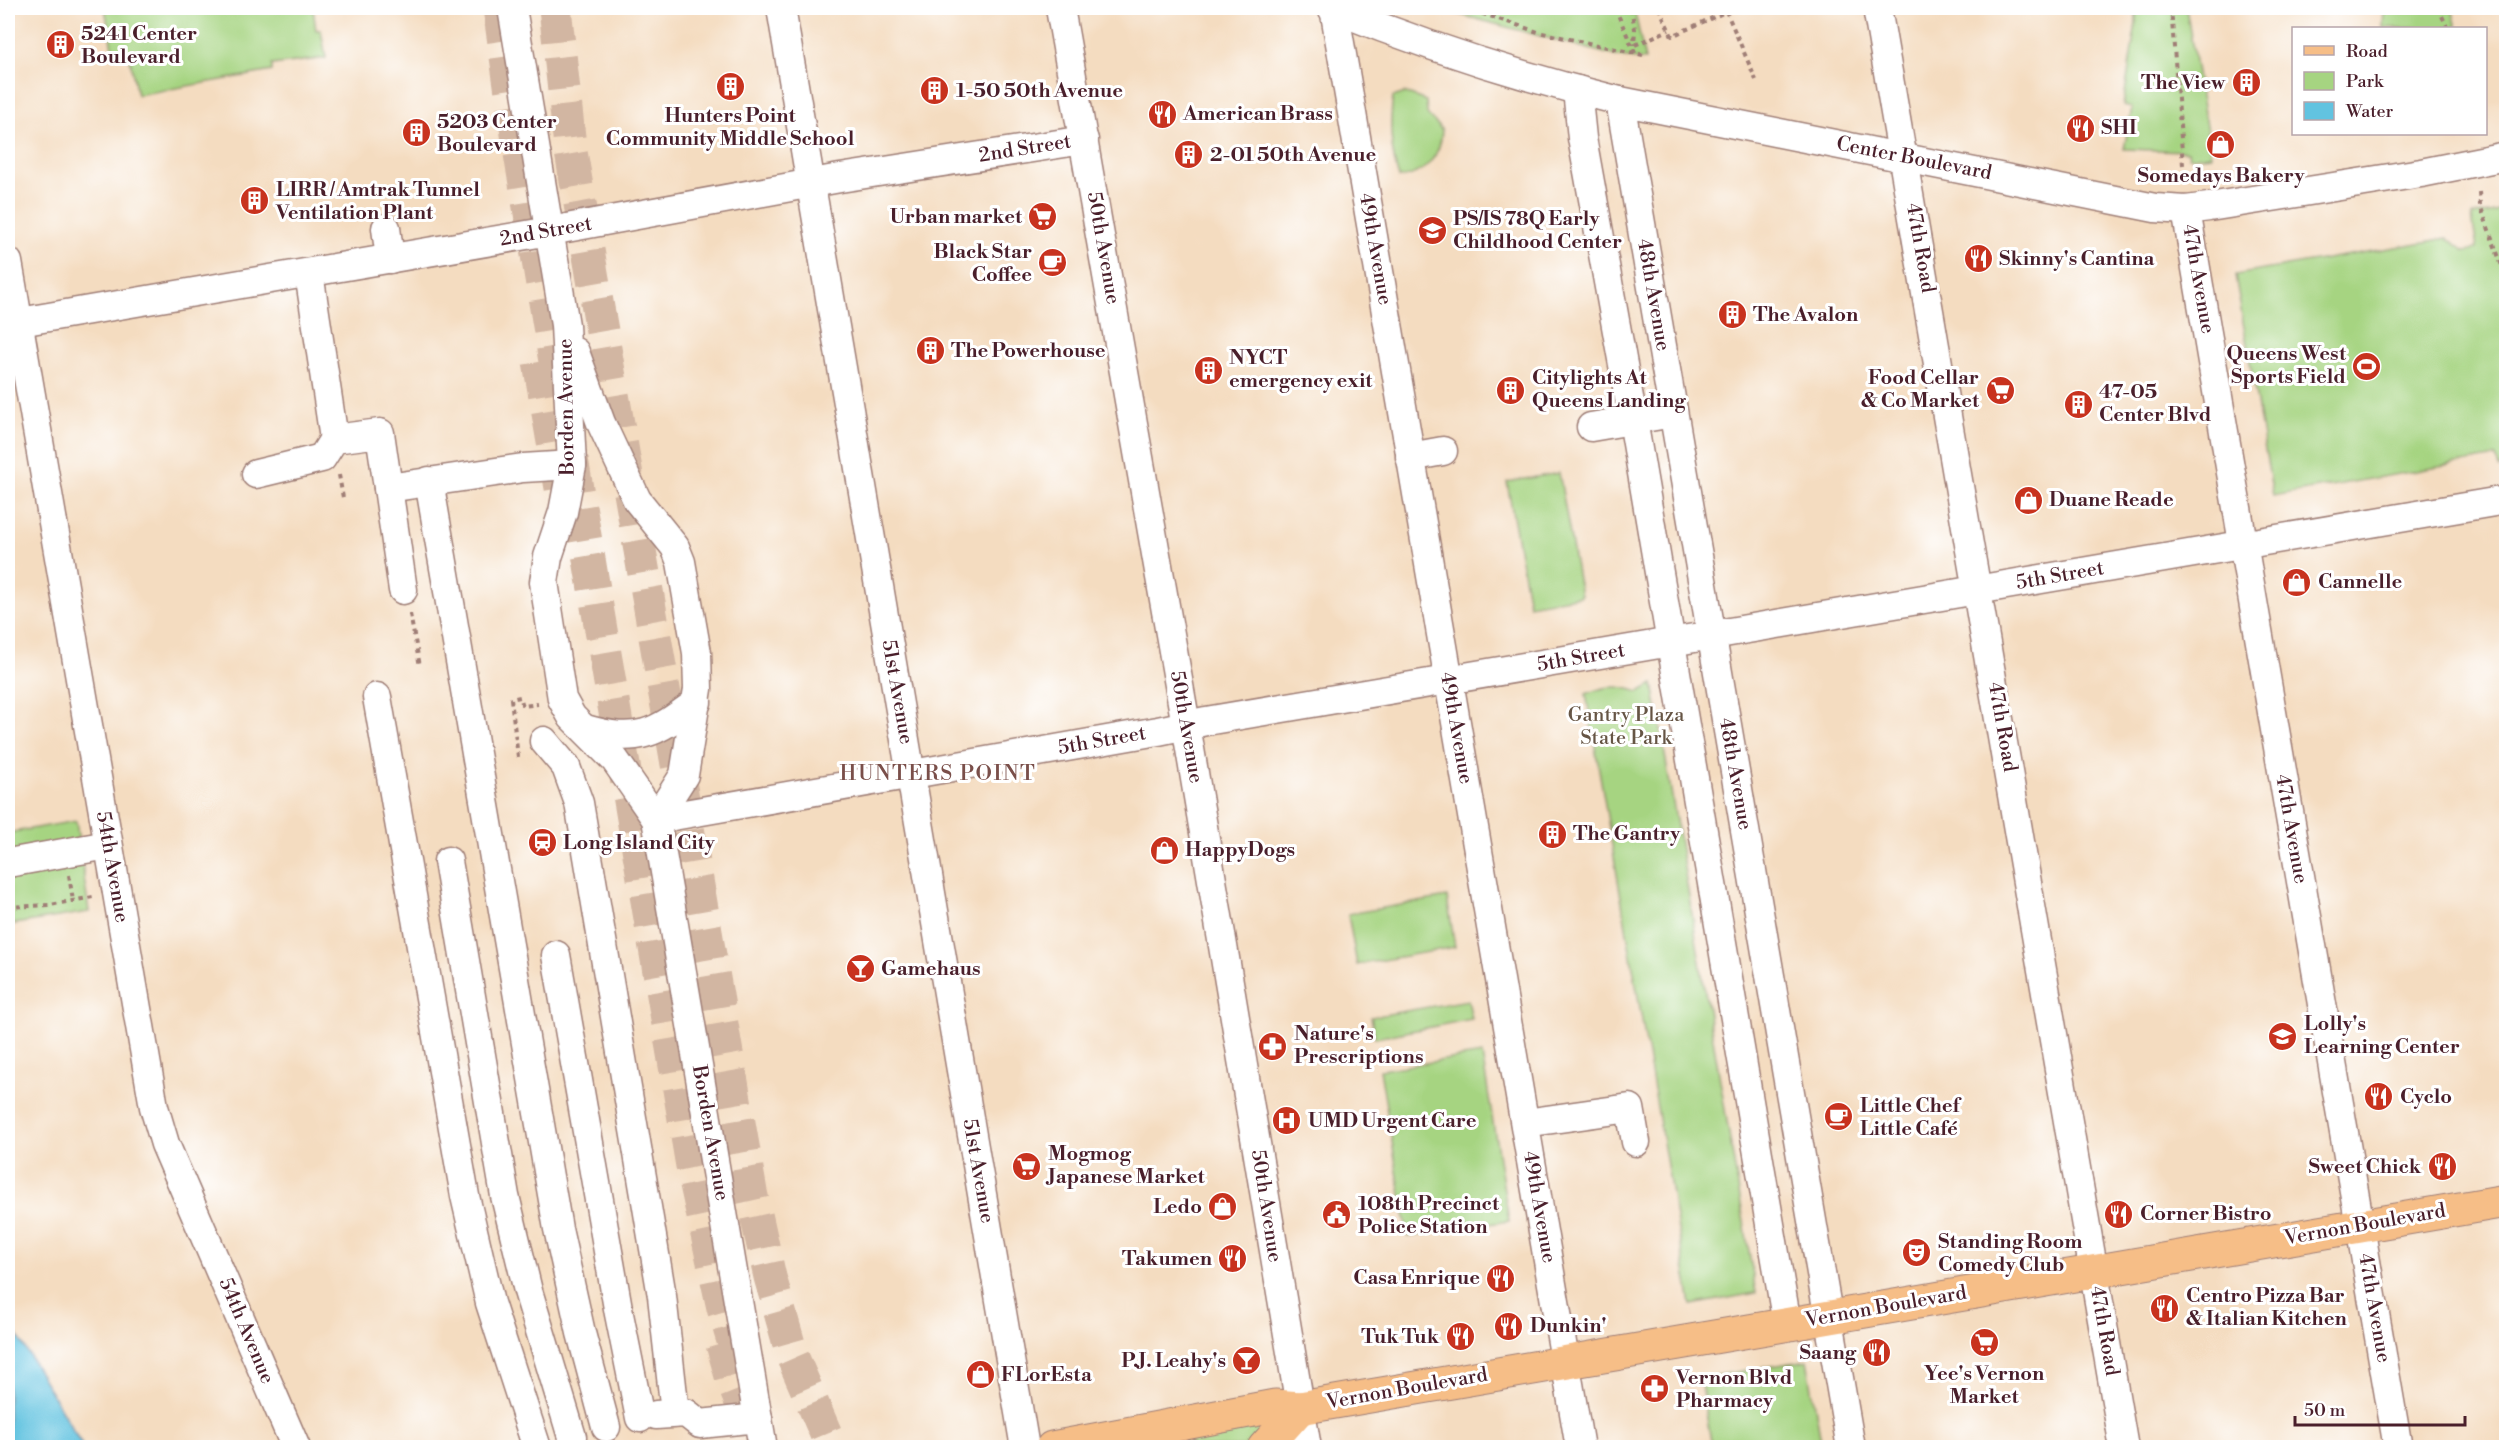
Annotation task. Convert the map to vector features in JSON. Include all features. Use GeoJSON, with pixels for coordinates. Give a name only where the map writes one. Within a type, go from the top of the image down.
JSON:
{"type":"FeatureCollection","features":[{"type":"Feature","properties":{"kind":"main road","name":"Vernon Boulevard"},"geometry":{"type":"LineString","coordinates":[[1052,1448],[1275,1406],[1300,1408],[2506,1201]]}},
{"type":"Feature","properties":{"kind":"main road","name":"Vernon Boulevard"},"geometry":{"type":"LineString","coordinates":[[1264,1448],[1300,1408]]}},
{"type":"Feature","properties":{"kind":"street","name":"Borden Avenue"},"geometry":{"type":"LineString","coordinates":[[512,8],[565,325],[572,465],[563,512],[548,557],[544,582],[562,699],[567,709],[583,728],[615,760],[656,819],[763,1448]]}},
{"type":"Feature","properties":{"kind":"street","name":"51st Avenue"},"geometry":{"type":"LineString","coordinates":[[781,8],[1025,1448]]}},
{"type":"Feature","properties":{"kind":"street","name":"50th Avenue"},"geometry":{"type":"LineString","coordinates":[[1060,8],[1186,725],[1307,1448]]}},
{"type":"Feature","properties":{"kind":"street","name":"Center Boulevard"},"geometry":{"type":"LineString","coordinates":[[1333,8],[1485,63],[1620,101],[2136,205],[2186,210],[2421,173],[2506,156]]}},
{"type":"Feature","properties":{"kind":"street","name":"49th Avenue"},"geometry":{"type":"LineString","coordinates":[[1333,8],[1580,1448]]}},
{"type":"Feature","properties":{"kind":"street","name":"47th Road"},"geometry":{"type":"LineString","coordinates":[[1877,8],[2124,1448]]}},
{"type":"Feature","properties":{"kind":"street","name":"48th Avenue"},"geometry":{"type":"LineString","coordinates":[[1577,90],[1581,138],[1633,420],[1787,1324]]}},
{"type":"Feature","properties":{"kind":"street","name":"48th Avenue"},"geometry":{"type":"LineString","coordinates":[[1620,101],[1851,1448]]}},
{"type":"Feature","properties":{"kind":"street","name":"2nd Street"},"geometry":{"type":"LineString","coordinates":[[13,323],[550,231],[811,183],[1084,140]]}},
{"type":"Feature","properties":{"kind":"street","name":"47th Avenue"},"geometry":{"type":"LineString","coordinates":[[2186,210],[2398,1448]]}},
{"type":"Feature","properties":{"kind":"street"},"geometry":{"type":"LineString","coordinates":[[386,228],[390,259]]}},
{"type":"Feature","properties":{"kind":"street","name":"54th Avenue"},"geometry":{"type":"LineString","coordinates":[[8,262],[13,323],[159,1125],[296,1448]]}},
{"type":"Feature","properties":{"kind":"street"},"geometry":{"type":"LineString","coordinates":[[256,474],[322,458],[334,440],[309,273]]}},
{"type":"Feature","properties":{"kind":"street","name":"Borden Avenue"},"geometry":{"type":"LineString","coordinates":[[565,325],[621,470],[637,500],[679,555],[698,666],[697,702],[684,775],[656,819]]}},
{"type":"Feature","properties":{"kind":"street"},"geometry":{"type":"LineString","coordinates":[[1591,428],[1673,413]]}},
{"type":"Feature","properties":{"kind":"street"},"geometry":{"type":"LineString","coordinates":[[334,440],[380,433],[403,590]]}},
{"type":"Feature","properties":{"kind":"street"},"geometry":{"type":"LineString","coordinates":[[1410,457],[1443,451]]}},
{"type":"Feature","properties":{"kind":"street"},"geometry":{"type":"LineString","coordinates":[[388,488],[523,468],[572,465]]}},
{"type":"Feature","properties":{"kind":"street"},"geometry":{"type":"LineString","coordinates":[[429,481],[558,1229],[578,1322],[606,1427]]}},
{"type":"Feature","properties":{"kind":"street","name":"5th Street"},"geometry":{"type":"LineString","coordinates":[[656,819],[1186,725],[2506,500]]}},
{"type":"Feature","properties":{"kind":"street"},"geometry":{"type":"LineString","coordinates":[[377,697],[465,1196],[490,1303],[539,1448],[640,1418],[675,1413],[686,1413],[700,1424],[758,1418]]}},
{"type":"Feature","properties":{"kind":"street"},"geometry":{"type":"LineString","coordinates":[[583,728],[617,737],[639,737],[668,724],[697,702]]}},
{"type":"Feature","properties":{"kind":"street"},"geometry":{"type":"LineString","coordinates":[[544,741],[567,767],[579,803],[662,1296],[675,1413]]}},
{"type":"Feature","properties":{"kind":"street"},"geometry":{"type":"LineString","coordinates":[[8,863],[108,845]]}},
{"type":"Feature","properties":{"kind":"street"},"geometry":{"type":"LineString","coordinates":[[448,861],[505,1196],[528,1291],[572,1437]]}},
{"type":"Feature","properties":{"kind":"street"},"geometry":{"type":"LineString","coordinates":[[556,955],[619,1314],[640,1418]]}},
{"type":"Feature","properties":{"kind":"street"},"geometry":{"type":"LineString","coordinates":[[1524,1123],[1630,1108],[1636,1142]]}},
{"type":"Feature","properties":{"kind":"path"},"geometry":{"type":"LineString","coordinates":[[1466,8],[1538,32],[1643,55]]}},
{"type":"Feature","properties":{"kind":"path"},"geometry":{"type":"LineString","coordinates":[[1615,8],[1634,46]]}},
{"type":"Feature","properties":{"kind":"path"},"geometry":{"type":"LineString","coordinates":[[1631,8],[1635,29],[1635,53]]}},
{"type":"Feature","properties":{"kind":"path"},"geometry":{"type":"LineString","coordinates":[[1659,8],[1672,36],[1734,8]]}},
{"type":"Feature","properties":{"kind":"path"},"geometry":{"type":"LineString","coordinates":[[2170,8],[2182,165]]}},
{"type":"Feature","properties":{"kind":"path"},"geometry":{"type":"LineString","coordinates":[[2438,8],[2448,27]]}},
{"type":"Feature","properties":{"kind":"path"},"geometry":{"type":"LineString","coordinates":[[1726,11],[1756,80]]}},
{"type":"Feature","properties":{"kind":"path"},"geometry":{"type":"LineString","coordinates":[[1634,46],[1669,30]]}},
{"type":"Feature","properties":{"kind":"path"},"geometry":{"type":"LineString","coordinates":[[2479,192],[2480,206],[2506,277]]}},
{"type":"Feature","properties":{"kind":"path"},"geometry":{"type":"LineString","coordinates":[[403,590],[420,666]]}},
{"type":"Feature","properties":{"kind":"path"},"geometry":{"type":"LineString","coordinates":[[518,757],[511,699],[520,697],[523,705],[562,699]]}},
{"type":"Feature","properties":{"kind":"path"},"geometry":{"type":"LineString","coordinates":[[69,874],[73,901]]}},
{"type":"Feature","properties":{"kind":"path"},"geometry":{"type":"LineString","coordinates":[[8,907],[96,897]]}},
{"type":"Feature","properties":{"kind":"green space"},"geometry":{"type":"Polygon","coordinates":[[[105,8],[313,8],[316,30],[321,30],[326,58],[272,65],[272,71],[137,95],[128,50],[113,53],[105,8]]]}},
{"type":"Feature","properties":{"kind":"green space"},"geometry":{"type":"Polygon","coordinates":[[[1435,8],[1634,8],[1645,60],[1619,57],[1435,8]]]}},
{"type":"Feature","properties":{"kind":"green space"},"geometry":{"type":"Polygon","coordinates":[[[2136,8],[2186,8],[2211,155],[2189,157],[2188,151],[2124,149],[2132,108],[2123,106],[2136,23],[2136,8]]]}},
{"type":"Feature","properties":{"kind":"green space"},"geometry":{"type":"Polygon","coordinates":[[[2384,8],[2452,8],[2457,27],[2383,27],[2384,8]]]}},
{"type":"Feature","properties":{"kind":"green space"},"geometry":{"type":"Polygon","coordinates":[[[1405,93],[1426,101],[1427,114],[1442,130],[1439,148],[1430,163],[1417,173],[1399,178],[1392,147],[1391,118],[1393,97],[1405,93]]]}},
{"type":"Feature","properties":{"kind":"green space","name":"Queens West Sports Field"},"geometry":{"type":"Polygon","coordinates":[[[2506,210],[2506,467],[2499,468],[2496,457],[2273,496],[2235,275],[2447,238],[2465,251],[2477,249],[2472,216],[2506,210]]]}},
{"type":"Feature","properties":{"kind":"green space"},"geometry":{"type":"Polygon","coordinates":[[[1559,473],[1581,596],[1529,605],[1507,482],[1559,473]]]}},
{"type":"Feature","properties":{"kind":"green space","name":"Gantry Plaza State Park"},"geometry":{"type":"Polygon","coordinates":[[[1653,684],[1756,1293],[1691,1305],[1586,694],[1612,687],[1639,692],[1653,684]]]}},
{"type":"Feature","properties":{"kind":"green space"},"geometry":{"type":"Polygon","coordinates":[[[76,821],[89,912],[8,925],[8,833],[76,821]]]}},
{"type":"Feature","properties":{"kind":"green space"},"geometry":{"type":"Polygon","coordinates":[[[1447,897],[1455,947],[1357,965],[1348,914],[1447,897]]]}},
{"type":"Feature","properties":{"kind":"green space"},"geometry":{"type":"Polygon","coordinates":[[[1468,1000],[1472,1019],[1375,1038],[1371,1017],[1468,1000]]]}},
{"type":"Feature","properties":{"kind":"green space"},"geometry":{"type":"Polygon","coordinates":[[[1482,1054],[1509,1221],[1408,1237],[1380,1070],[1482,1054]]]}},
{"type":"Feature","properties":{"kind":"green space"},"geometry":{"type":"Polygon","coordinates":[[[1807,1360],[1822,1447],[1712,1447],[1700,1378],[1807,1360]]]}},
{"type":"Feature","properties":{"kind":"green space"},"geometry":{"type":"Polygon","coordinates":[[[1266,1424],[1250,1447],[1133,1448],[1266,1424]]]}},
{"type":"Feature","properties":{"kind":"water"},"geometry":{"type":"Polygon","coordinates":[[[8,1319],[77,1437],[83,1447],[8,1447],[8,1319]]]}},
{"type":"Feature","properties":{"kind":"tunnel"},"geometry":{"type":"LineString","coordinates":[[499,8],[519,148],[559,385]]}},
{"type":"Feature","properties":{"kind":"tunnel"},"geometry":{"type":"LineString","coordinates":[[555,8],[570,146],[751,1192],[770,1277],[793,1358],[832,1448]]}},
{"type":"Feature","properties":{"kind":"tunnel"},"geometry":{"type":"LineString","coordinates":[[539,362],[561,488]]}},
{"type":"Feature","properties":{"kind":"tunnel"},"geometry":{"type":"LineString","coordinates":[[572,459],[692,1166],[723,1308],[740,1364]]}},
{"type":"Feature","properties":{"kind":"tunnel"},"geometry":{"type":"LineString","coordinates":[[722,1344],[733,1383],[757,1442]]}},
{"type":"Feature","properties":{"kind":"place","name":"5241 Center Boulevard"},"geometry":{"type":"Point","coordinates":[60,45]}},
{"type":"Feature","properties":{"kind":"place","name":"The View"},"geometry":{"type":"Point","coordinates":[2246,83]}},
{"type":"Feature","properties":{"kind":"place","name":"Hunters Point Community Middle School"},"geometry":{"type":"Point","coordinates":[730,86]}},
{"type":"Feature","properties":{"kind":"place","name":"1-50 50th Avenue"},"geometry":{"type":"Point","coordinates":[935,91]}},
{"type":"Feature","properties":{"kind":"place","name":"American Brass"},"geometry":{"type":"Point","coordinates":[1162,114]}},
{"type":"Feature","properties":{"kind":"place","name":"SHI"},"geometry":{"type":"Point","coordinates":[2080,128]}},
{"type":"Feature","properties":{"kind":"place","name":"5203 Center Boulevard"},"geometry":{"type":"Point","coordinates":[416,133]}},
{"type":"Feature","properties":{"kind":"place","name":"Somedays Bakery"},"geometry":{"type":"Point","coordinates":[2221,145]}},
{"type":"Feature","properties":{"kind":"place","name":"2-01 50th Avenue"},"geometry":{"type":"Point","coordinates":[1189,155]}},
{"type":"Feature","properties":{"kind":"place","name":"LIRR / Amtrak Tunnel Ventilation Plant"},"geometry":{"type":"Point","coordinates":[255,201]}},
{"type":"Feature","properties":{"kind":"place","name":"Urban market"},"geometry":{"type":"Point","coordinates":[1043,217]}},
{"type":"Feature","properties":{"kind":"place","name":"PS/IS 78Q Early Childhood Center"},"geometry":{"type":"Point","coordinates":[1432,230]}},
{"type":"Feature","properties":{"kind":"place","name":"Skinny's Cantina"},"geometry":{"type":"Point","coordinates":[1978,259]}},
{"type":"Feature","properties":{"kind":"place","name":"Black Star Coffee"},"geometry":{"type":"Point","coordinates":[1053,263]}},
{"type":"Feature","properties":{"kind":"place","name":"The Avalon"},"geometry":{"type":"Point","coordinates":[1732,315]}},
{"type":"Feature","properties":{"kind":"place","name":"The Powerhouse"},"geometry":{"type":"Point","coordinates":[930,351]}},
{"type":"Feature","properties":{"kind":"place","name":"Queens West Sports Field"},"geometry":{"type":"Point","coordinates":[2367,366]}},
{"type":"Feature","properties":{"kind":"place","name":"NYCT emergency exit"},"geometry":{"type":"Point","coordinates":[1208,370]}},
{"type":"Feature","properties":{"kind":"place","name":"Citylights At Queens Landing"},"geometry":{"type":"Point","coordinates":[1511,390]}},
{"type":"Feature","properties":{"kind":"place","name":"Food Cellar & Co Market"},"geometry":{"type":"Point","coordinates":[2000,390]}},
{"type":"Feature","properties":{"kind":"place","name":"47-05 Center Blvd"},"geometry":{"type":"Point","coordinates":[2078,404]}},
{"type":"Feature","properties":{"kind":"place","name":"Duane Reade"},"geometry":{"type":"Point","coordinates":[2028,500]}},
{"type":"Feature","properties":{"kind":"place","name":"Cannelle"},"geometry":{"type":"Point","coordinates":[2297,582]}},
{"type":"Feature","properties":{"kind":"place","name":"The Gantry"},"geometry":{"type":"Point","coordinates":[1552,834]}},
{"type":"Feature","properties":{"kind":"place","name":"Long Island City"},"geometry":{"type":"Point","coordinates":[542,843]}},
{"type":"Feature","properties":{"kind":"place","name":"HappyDogs"},"geometry":{"type":"Point","coordinates":[1164,850]}},
{"type":"Feature","properties":{"kind":"place","name":"Gamehaus"},"geometry":{"type":"Point","coordinates":[860,969]}},
{"type":"Feature","properties":{"kind":"place","name":"Lolly's Learning Center"},"geometry":{"type":"Point","coordinates":[2283,1036]}},
{"type":"Feature","properties":{"kind":"place","name":"Nature's Prescriptions"},"geometry":{"type":"Point","coordinates":[1273,1046]}},
{"type":"Feature","properties":{"kind":"place","name":"Cyclo"},"geometry":{"type":"Point","coordinates":[2379,1097]}},
{"type":"Feature","properties":{"kind":"place","name":"Little Chef Little Café"},"geometry":{"type":"Point","coordinates":[1839,1117]}},
{"type":"Feature","properties":{"kind":"place","name":"UMD Urgent Care"},"geometry":{"type":"Point","coordinates":[1287,1121]}},
{"type":"Feature","properties":{"kind":"place","name":"Mogmog Japanese Market"},"geometry":{"type":"Point","coordinates":[1027,1166]}},
{"type":"Feature","properties":{"kind":"place","name":"Sweet Chick"},"geometry":{"type":"Point","coordinates":[2442,1167]}},
{"type":"Feature","properties":{"kind":"place","name":"Ledo"},"geometry":{"type":"Point","coordinates":[1223,1207]}},
{"type":"Feature","properties":{"kind":"place","name":"Corner Bistro"},"geometry":{"type":"Point","coordinates":[2119,1214]}},
{"type":"Feature","properties":{"kind":"place","name":"108th Precinct Police Station"},"geometry":{"type":"Point","coordinates":[1337,1215]}},
{"type":"Feature","properties":{"kind":"place","name":"Standing Room Comedy Club"},"geometry":{"type":"Point","coordinates":[1917,1253]}},
{"type":"Feature","properties":{"kind":"place","name":"Takumen"},"geometry":{"type":"Point","coordinates":[1233,1259]}},
{"type":"Feature","properties":{"kind":"place","name":"Casa Enrique"},"geometry":{"type":"Point","coordinates":[1501,1278]}},
{"type":"Feature","properties":{"kind":"place","name":"Centro Pizza Bar & Italian Kitchen"},"geometry":{"type":"Point","coordinates":[2165,1308]}},
{"type":"Feature","properties":{"kind":"place","name":"Dunkin'"},"geometry":{"type":"Point","coordinates":[1509,1326]}},
{"type":"Feature","properties":{"kind":"place","name":"Tuk Tuk"},"geometry":{"type":"Point","coordinates":[1460,1337]}},
{"type":"Feature","properties":{"kind":"place","name":"Yee's Vernon Market"},"geometry":{"type":"Point","coordinates":[1984,1343]}},
{"type":"Feature","properties":{"kind":"place","name":"Saang"},"geometry":{"type":"Point","coordinates":[1877,1353]}},
{"type":"Feature","properties":{"kind":"place","name":"P.J. Leahy's"},"geometry":{"type":"Point","coordinates":[1247,1361]}},
{"type":"Feature","properties":{"kind":"place","name":"FLorEsta"},"geometry":{"type":"Point","coordinates":[980,1375]}},
{"type":"Feature","properties":{"kind":"place","name":"Vernon Blvd Pharmacy"},"geometry":{"type":"Point","coordinates":[1655,1389]}},
{"type":"Feature","properties":{"kind":"district","name":"HUNTERS POINT"},"geometry":{"type":"Point","coordinates":[938,774]}}]}
